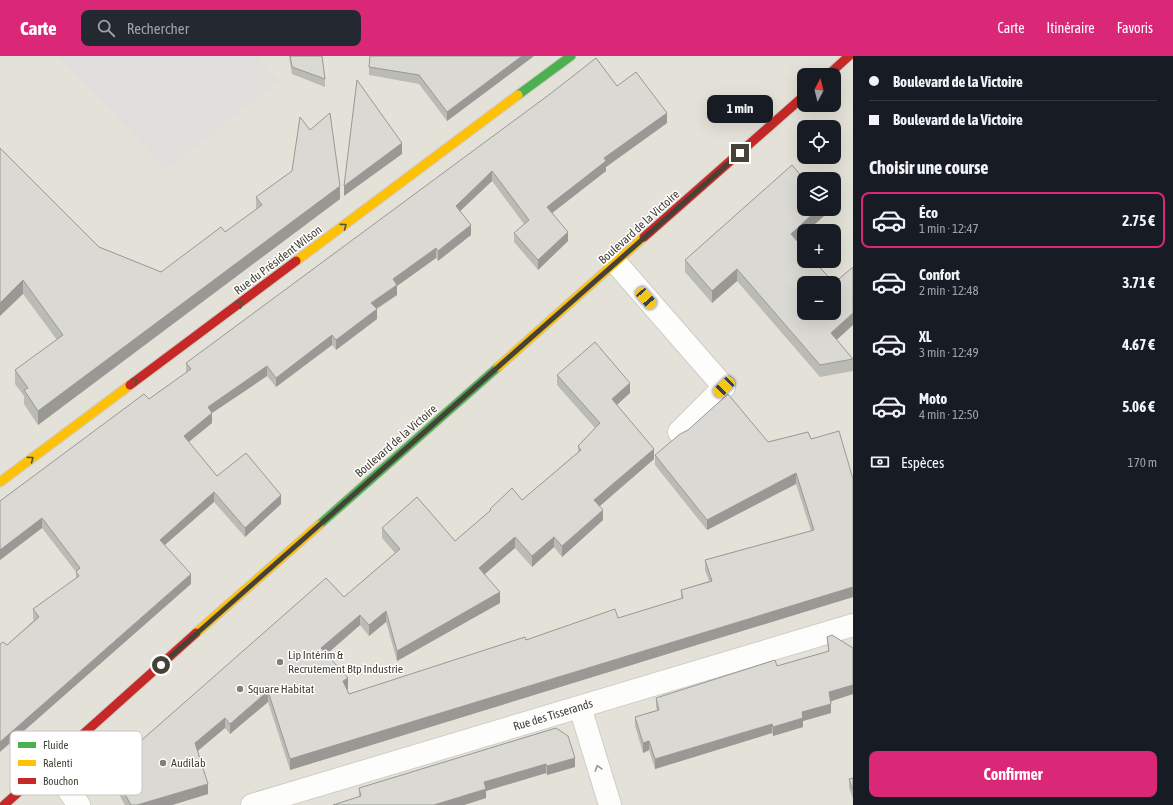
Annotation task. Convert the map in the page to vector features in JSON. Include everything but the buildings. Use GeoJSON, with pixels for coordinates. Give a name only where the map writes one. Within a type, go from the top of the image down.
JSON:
{"type":"FeatureCollection","features":[{"type":"Feature","properties":{"kind":"main road","name":"Rue du Président Wilson"},"geometry":{"type":"LineString","coordinates":[[0,482],[571,56]]}},
{"type":"Feature","properties":{"kind":"main road"},"geometry":{"type":"LineString","coordinates":[[836,68],[849,56]]}},
{"type":"Feature","properties":{"kind":"main road","name":"Boulevard de la Victoire"},"geometry":{"type":"LineString","coordinates":[[85,731],[797,102]]}},
{"type":"Feature","properties":{"kind":"main road","name":"Boulevard de la Victoire"},"geometry":{"type":"LineString","coordinates":[[4,805],[15,795]]}},
{"type":"Feature","properties":{"kind":"street"},"geometry":{"type":"LineString","coordinates":[[616,263],[724,387],[678,432]]}},
{"type":"Feature","properties":{"kind":"street","name":"Rue des Tisserands"},"geometry":{"type":"LineString","coordinates":[[252,805],[295,799],[580,707],[853,625]]}},
{"type":"Feature","properties":{"kind":"street"},"geometry":{"type":"LineString","coordinates":[[580,707],[610,805]]}},
{"type":"Feature","properties":{"kind":"street"},"geometry":{"type":"LineString","coordinates":[[72,795],[79,805]]}},
{"type":"Feature","properties":{"kind":"shaded area"},"geometry":{"type":"Polygon","coordinates":[[[0,56],[853,56],[853,805],[0,805],[0,56]]]}},
{"type":"Feature","properties":{"kind":"shaded area"},"geometry":{"type":"Polygon","coordinates":[[[56,56],[258,56],[281,80],[167,170],[56,56]]]}},
{"type":"Feature","properties":{"kind":"traffic: fast"},"geometry":{"type":"LineString","coordinates":[[518,95],[571,56]]}},
{"type":"Feature","properties":{"kind":"traffic: fast"},"geometry":{"type":"LineString","coordinates":[[319,525],[498,367]]}},
{"type":"Feature","properties":{"kind":"traffic: slow"},"geometry":{"type":"LineString","coordinates":[[296,261],[518,95]]}},
{"type":"Feature","properties":{"kind":"traffic: slow"},"geometry":{"type":"LineString","coordinates":[[498,367],[644,237]]}},
{"type":"Feature","properties":{"kind":"traffic: slow"},"geometry":{"type":"LineString","coordinates":[[0,482],[130,385]]}},
{"type":"Feature","properties":{"kind":"traffic: slow"},"geometry":{"type":"LineString","coordinates":[[196,633],[319,525]]}},
{"type":"Feature","properties":{"kind":"traffic: jam"},"geometry":{"type":"LineString","coordinates":[[836,68],[849,56]]}},
{"type":"Feature","properties":{"kind":"traffic: jam"},"geometry":{"type":"LineString","coordinates":[[644,237],[797,102]]}},
{"type":"Feature","properties":{"kind":"traffic: jam"},"geometry":{"type":"LineString","coordinates":[[130,385],[296,261]]}},
{"type":"Feature","properties":{"kind":"traffic: jam"},"geometry":{"type":"LineString","coordinates":[[87,731],[196,633]]}},
{"type":"Feature","properties":{"kind":"traffic: jam"},"geometry":{"type":"LineString","coordinates":[[4,805],[15,795]]}},
{"type":"Feature","properties":{"kind":"place","name":"Lip Intérim & Recrutement Btp Industrie"},"geometry":{"type":"Point","coordinates":[280,662]}},
{"type":"Feature","properties":{"kind":"place","name":"Square Habitat"},"geometry":{"type":"Point","coordinates":[240,689]}},
{"type":"Feature","properties":{"kind":"place","name":"Audilab"},"geometry":{"type":"Point","coordinates":[163,763]}},
{"type":"Feature","properties":{"kind":"route"},"geometry":{"type":"LineString","coordinates":[[161,665],[740,153]]}}]}
